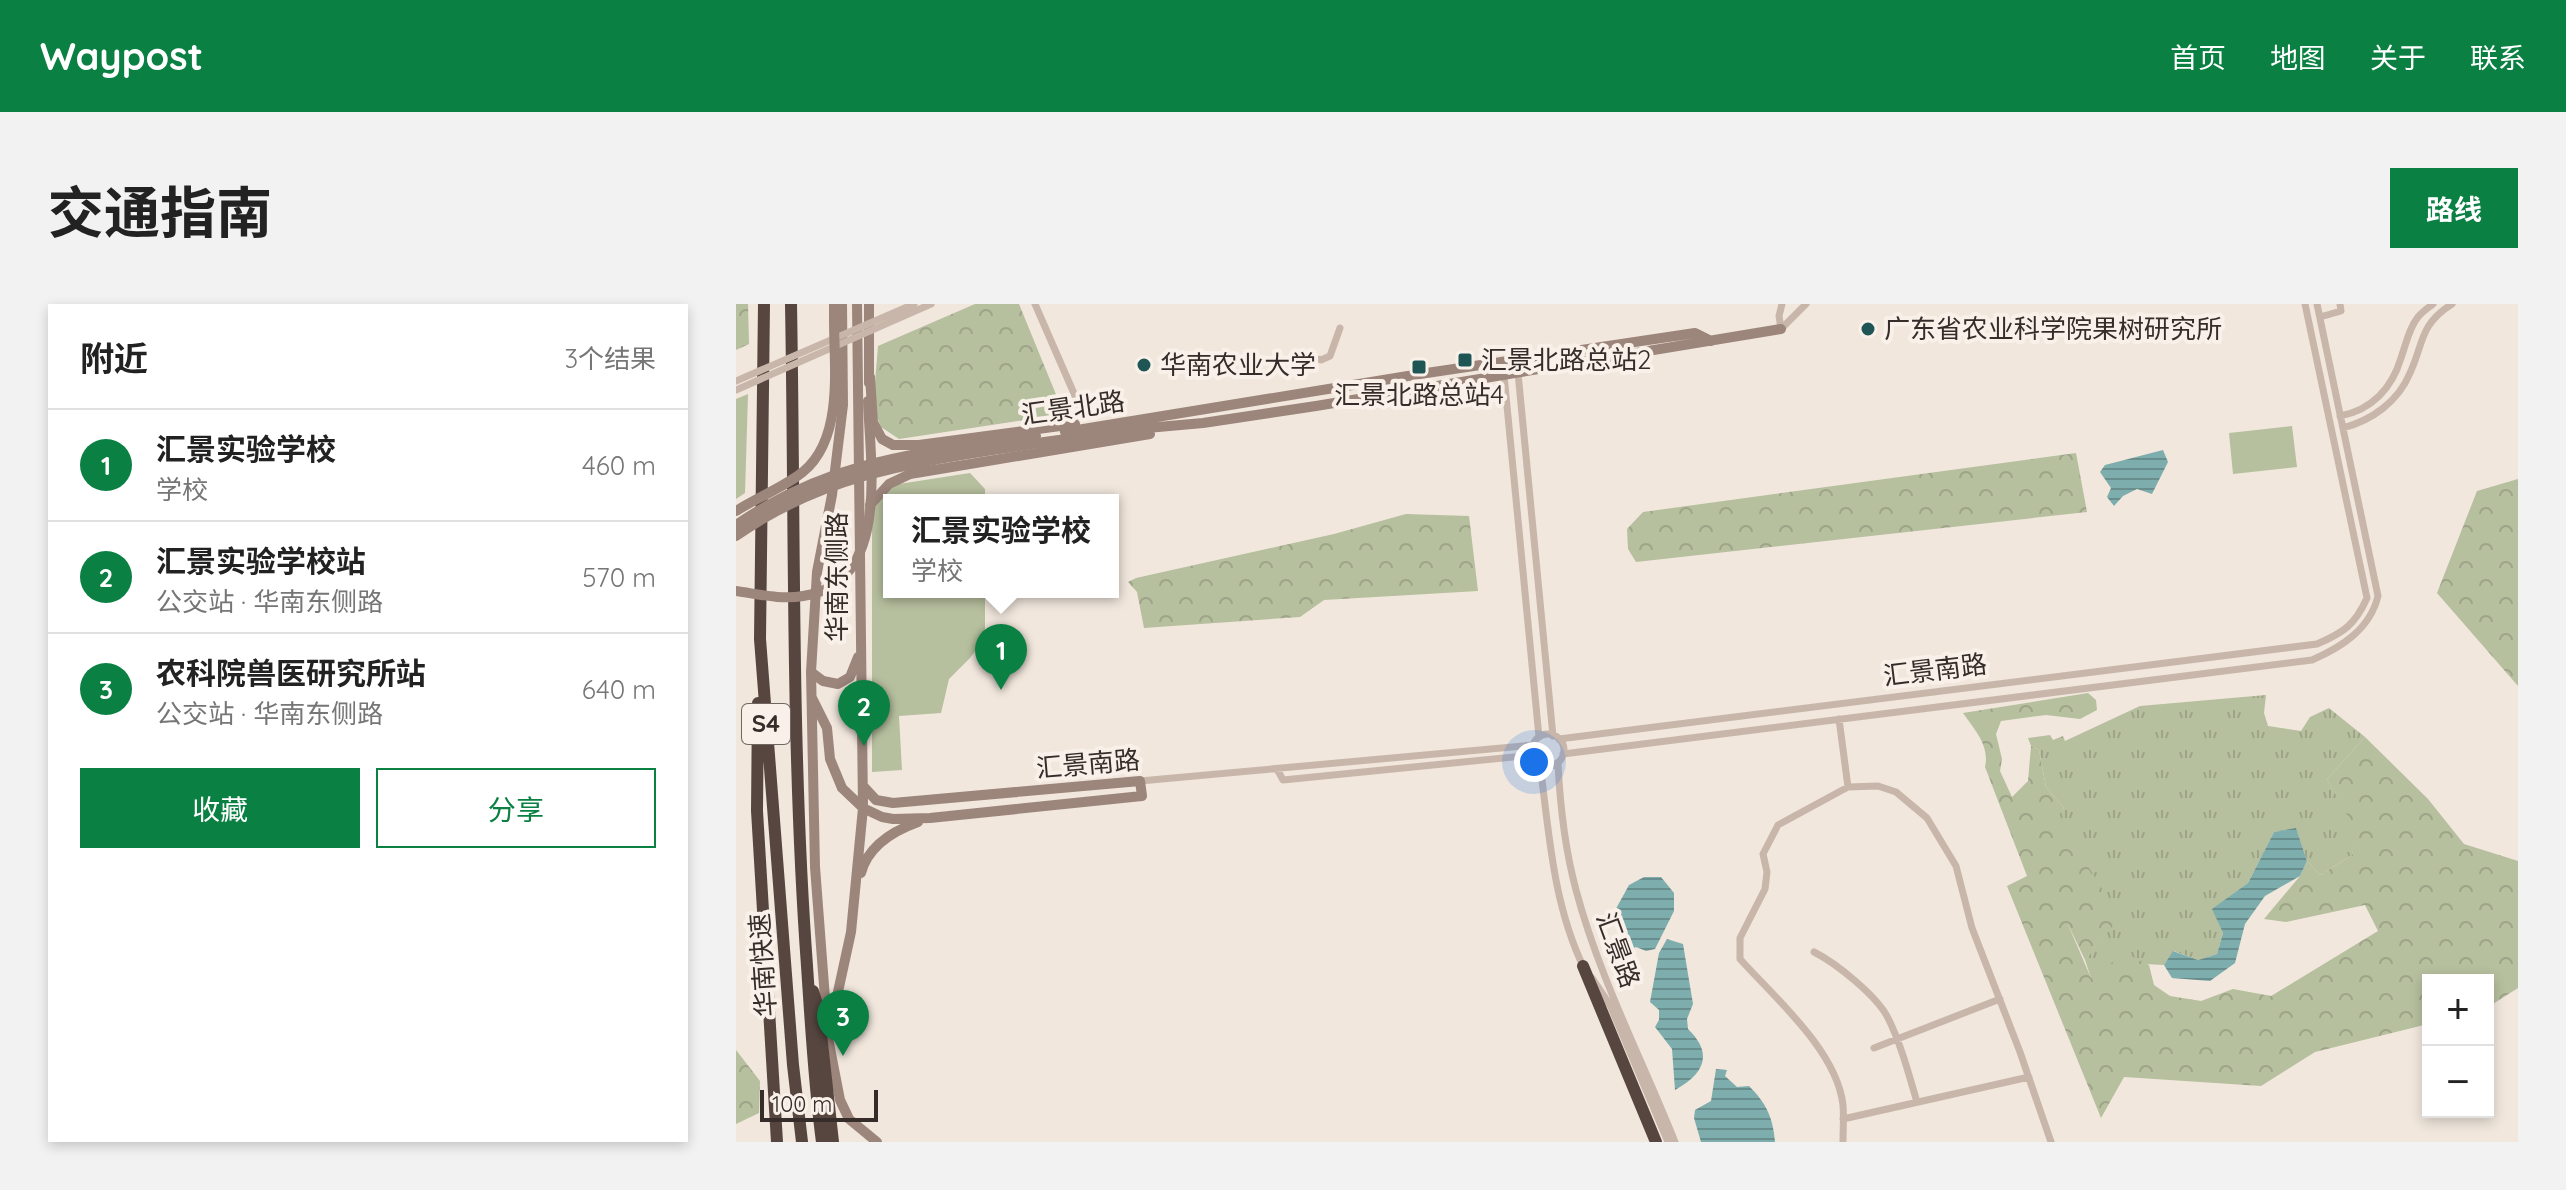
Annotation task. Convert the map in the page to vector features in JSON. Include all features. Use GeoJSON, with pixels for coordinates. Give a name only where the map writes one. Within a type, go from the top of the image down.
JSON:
{"type":"FeatureCollection","features":[{"type":"Feature","properties":{"kind":"highway"},"geometry":{"type":"LineString","coordinates":[[755,304],[760,457]]}},
{"type":"Feature","properties":{"kind":"highway","name":"华南快速"},"geometry":{"type":"LineString","coordinates":[[764,304],[760,639],[793,1065],[802,1142]]}},
{"type":"Feature","properties":{"kind":"highway","name":"华南快速"},"geometry":{"type":"LineString","coordinates":[[794,304],[791,458],[797,813],[813,1078],[822,1142]]}},
{"type":"Feature","properties":{"kind":"highway"},"geometry":{"type":"LineString","coordinates":[[760,639],[757,811],[777,1142]]}},
{"type":"Feature","properties":{"kind":"highway"},"geometry":{"type":"LineString","coordinates":[[1583,966],[1656,1142]]}},
{"type":"Feature","properties":{"kind":"highway"},"geometry":{"type":"LineString","coordinates":[[807,970],[818,1007],[833,1142]]}},
{"type":"Feature","properties":{"kind":"street"},"geometry":{"type":"LineString","coordinates":[[736,511],[797,477],[814,463],[825,444],[832,418],[834,304]]}},
{"type":"Feature","properties":{"kind":"street","name":"华南东侧路"},"geometry":{"type":"LineString","coordinates":[[842,304],[843,405],[832,495],[817,572],[811,672],[815,867],[828,1038],[843,1111],[877,1142]]}},
{"type":"Feature","properties":{"kind":"street","name":"华南东侧路"},"geometry":{"type":"LineString","coordinates":[[828,1038],[851,932],[863,808],[857,304]]}},
{"type":"Feature","properties":{"kind":"street"},"geometry":{"type":"LineString","coordinates":[[869,304],[873,422],[882,439],[893,445],[919,445],[1105,420],[1152,419]]}},
{"type":"Feature","properties":{"kind":"street"},"geometry":{"type":"LineString","coordinates":[[736,381],[914,304]]}},
{"type":"Feature","properties":{"kind":"street"},"geometry":{"type":"LineString","coordinates":[[736,390],[931,304]]}},
{"type":"Feature","properties":{"kind":"street"},"geometry":{"type":"LineString","coordinates":[[1035,304],[1079,405]]}},
{"type":"Feature","properties":{"kind":"street"},"geometry":{"type":"LineString","coordinates":[[1781,329],[1779,316],[1782,304]]}},
{"type":"Feature","properties":{"kind":"street"},"geometry":{"type":"LineString","coordinates":[[1781,329],[1806,304]]}},
{"type":"Feature","properties":{"kind":"street","name":"汇景南路"},"geometry":{"type":"LineString","coordinates":[[1556,737],[2317,644],[2339,635],[2359,617],[2367,598],[2305,304]]}},
{"type":"Feature","properties":{"kind":"street"},"geometry":{"type":"LineString","coordinates":[[2317,304],[2343,428],[2361,423],[2379,412],[2393,398],[2411,372],[2423,333],[2435,317],[2452,304]]}},
{"type":"Feature","properties":{"kind":"street"},"geometry":{"type":"LineString","coordinates":[[2320,317],[2341,311],[2340,304]]}},
{"type":"Feature","properties":{"kind":"street"},"geometry":{"type":"LineString","coordinates":[[2340,416],[2356,413],[2377,400],[2393,380],[2407,338],[2418,317],[2433,304]]}},
{"type":"Feature","properties":{"kind":"street"},"geometry":{"type":"LineString","coordinates":[[1311,357],[1321,360],[1330,356],[1340,328]]}},
{"type":"Feature","properties":{"kind":"street","name":"汇景北路"},"geometry":{"type":"LineString","coordinates":[[736,525],[802,488],[864,464],[920,452],[1203,423],[1781,329]]}},
{"type":"Feature","properties":{"kind":"street","name":"汇景北路"},"geometry":{"type":"LineString","coordinates":[[736,536],[792,502],[861,475],[912,463],[1152,419],[1695,333],[1713,342]]}},
{"type":"Feature","properties":{"kind":"street"},"geometry":{"type":"LineString","coordinates":[[1507,362],[1518,373],[1556,737],[1563,754],[1558,763],[1549,766],[1540,764],[1533,755],[1533,745],[1539,737],[1504,375],[1507,362]]}},
{"type":"Feature","properties":{"kind":"street"},"geometry":{"type":"LineString","coordinates":[[736,591],[778,597],[807,596],[833,584],[855,563],[864,546],[869,522],[870,377]]}},
{"type":"Feature","properties":{"kind":"street"},"geometry":{"type":"LineString","coordinates":[[859,547],[870,504],[881,490],[898,477],[1203,423]]}},
{"type":"Feature","properties":{"kind":"street","name":"汇景南路"},"geometry":{"type":"LineString","coordinates":[[1563,754],[2312,660],[2334,650],[2354,634],[2374,614],[2378,596],[2343,428]]}},
{"type":"Feature","properties":{"kind":"street"},"geometry":{"type":"LineString","coordinates":[[811,672],[830,684],[845,681],[853,671],[860,649]]}},
{"type":"Feature","properties":{"kind":"street"},"geometry":{"type":"LineString","coordinates":[[811,696],[827,728],[830,759],[842,788],[863,808],[893,819],[930,818]]}},
{"type":"Feature","properties":{"kind":"street"},"geometry":{"type":"LineString","coordinates":[[1839,719],[1848,787]]}},
{"type":"Feature","properties":{"kind":"street"},"geometry":{"type":"LineString","coordinates":[[1539,737],[1556,737]]}},
{"type":"Feature","properties":{"kind":"street","name":"汇景南路"},"geometry":{"type":"LineString","coordinates":[[863,786],[876,800],[903,803],[1533,745]]}},
{"type":"Feature","properties":{"kind":"street","name":"汇景南路"},"geometry":{"type":"LineString","coordinates":[[1277,769],[1283,780],[1533,755]]}},
{"type":"Feature","properties":{"kind":"street","name":"汇景路"},"geometry":{"type":"LineString","coordinates":[[1558,763],[1563,819],[1577,894],[1630,1039],[1675,1142]]}},
{"type":"Feature","properties":{"kind":"street","name":"汇景路"},"geometry":{"type":"LineString","coordinates":[[1540,764],[1554,871],[1568,926],[1583,966],[1610,1005],[1668,1142]]}},
{"type":"Feature","properties":{"kind":"street","name":"汇景南路"},"geometry":{"type":"LineString","coordinates":[[930,818],[1142,796],[1140,781]]}},
{"type":"Feature","properties":{"kind":"street"},"geometry":{"type":"LineString","coordinates":[[1843,1142],[1843,1102],[1830,1065],[1797,1021],[1740,959],[1740,938],[1765,889],[1767,872],[1763,854],[1778,825],[1848,787],[1878,786],[1896,792],[1927,818],[1956,866],[1972,928],[2051,1142]]}},
{"type":"Feature","properties":{"kind":"street"},"geometry":{"type":"LineString","coordinates":[[855,894],[863,866],[875,848],[893,832],[930,818]]}},
{"type":"Feature","properties":{"kind":"street"},"geometry":{"type":"LineString","coordinates":[[1814,952],[1830,960],[1851,978],[1887,1016],[1917,1102]]}},
{"type":"Feature","properties":{"kind":"street"},"geometry":{"type":"LineString","coordinates":[[1874,1048],[2000,999]]}},
{"type":"Feature","properties":{"kind":"street"},"geometry":{"type":"LineString","coordinates":[[1843,1119],[2029,1077]]}},
{"type":"Feature","properties":{"kind":"green space"},"geometry":{"type":"Polygon","coordinates":[[[736,304],[748,304],[749,344],[736,350],[736,304]]]}},
{"type":"Feature","properties":{"kind":"green space"},"geometry":{"type":"Polygon","coordinates":[[[975,304],[1019,304],[1064,414],[899,439],[881,427],[873,407],[878,346],[975,304]]]}},
{"type":"Feature","properties":{"kind":"green space"},"geometry":{"type":"Polygon","coordinates":[[[748,394],[745,493],[736,499],[736,399],[748,394]]]}},
{"type":"Feature","properties":{"kind":"green space"},"geometry":{"type":"Polygon","coordinates":[[[2292,426],[2297,467],[2233,474],[2229,433],[2292,426]]]}},
{"type":"Feature","properties":{"kind":"green space"},"geometry":{"type":"Polygon","coordinates":[[[2076,453],[2087,512],[1636,562],[1628,549],[1627,529],[1643,512],[2076,453]]]}},
{"type":"Feature","properties":{"kind":"green space"},"geometry":{"type":"Polygon","coordinates":[[[970,473],[985,489],[985,494],[884,494],[899,484],[970,473]]]}},
{"type":"Feature","properties":{"kind":"green space"},"geometry":{"type":"Polygon","coordinates":[[[2518,479],[2518,686],[2437,593],[2477,491],[2518,479]]]}},
{"type":"Feature","properties":{"kind":"green space"},"geometry":{"type":"Polygon","coordinates":[[[883,495],[883,598],[985,598],[985,638],[949,679],[941,713],[899,716],[902,770],[872,772],[872,510],[883,495]]]}},
{"type":"Feature","properties":{"kind":"green space"},"geometry":{"type":"Polygon","coordinates":[[[1406,514],[1469,516],[1478,591],[1324,600],[1300,617],[1144,628],[1137,592],[1128,582],[1334,534],[1406,514]]]}},
{"type":"Feature","properties":{"kind":"green space"},"geometry":{"type":"Polygon","coordinates":[[[2088,693],[2096,700],[2097,710],[2080,719],[2046,715],[2001,721],[1996,734],[2002,759],[2000,771],[2012,797],[2028,781],[2031,746],[2039,750],[2046,787],[2064,808],[2057,817],[2120,917],[2085,960],[2067,922],[2091,978],[2125,953],[2149,965],[2154,985],[2170,996],[2201,1001],[2233,989],[2271,996],[2378,931],[2365,905],[2286,922],[2264,919],[2300,876],[2307,861],[2320,875],[2352,855],[2356,831],[2327,779],[2365,737],[2428,799],[2464,844],[2518,861],[2518,988],[2494,1003],[2494,974],[2422,974],[2422,1025],[2315,1052],[2261,1086],[2124,1077],[2101,1118],[2007,886],[2027,876],[1985,767],[1983,745],[1963,713],[2088,693]]]}},
{"type":"Feature","properties":{"kind":"green space"},"geometry":{"type":"Polygon","coordinates":[[[2266,695],[2264,713],[2268,726],[2301,731],[2310,717],[2329,708],[2365,737],[2327,779],[2357,831],[2352,855],[2320,875],[2307,861],[2296,829],[2274,832],[2248,883],[2213,909],[2223,933],[2217,954],[2198,960],[2174,951],[2164,965],[2144,964],[2091,978],[2085,960],[2119,917],[2056,817],[2064,808],[2046,787],[2039,750],[2031,746],[2028,738],[2050,735],[2053,740],[2063,736],[2065,741],[2140,706],[2266,695]]]}},
{"type":"Feature","properties":{"kind":"green space"},"geometry":{"type":"Polygon","coordinates":[[[736,1050],[760,1081],[759,1113],[736,1124],[736,1050]]]}},
{"type":"Feature","properties":{"kind":"water"},"geometry":{"type":"Polygon","coordinates":[[[2163,450],[2168,462],[2152,494],[2137,489],[2123,496],[2114,506],[2107,497],[2111,488],[2100,472],[2105,465],[2163,450]]]}},
{"type":"Feature","properties":{"kind":"water"},"geometry":{"type":"Polygon","coordinates":[[[2296,828],[2307,861],[2300,876],[2265,896],[2245,924],[2235,963],[2210,981],[2172,978],[2164,965],[2173,951],[2198,960],[2217,954],[2223,933],[2212,909],[2248,883],[2274,832],[2296,828]]]}},
{"type":"Feature","properties":{"kind":"water"},"geometry":{"type":"Polygon","coordinates":[[[1644,877],[1661,877],[1674,893],[1674,911],[1655,949],[1646,951],[1636,947],[1628,951],[1612,916],[1629,885],[1644,877]]]}},
{"type":"Feature","properties":{"kind":"water"},"geometry":{"type":"Polygon","coordinates":[[[1667,939],[1683,944],[1693,1004],[1687,1019],[1688,1029],[1696,1038],[1703,1055],[1699,1070],[1675,1090],[1672,1049],[1655,1027],[1659,1010],[1650,1002],[1659,953],[1667,939]]]}},
{"type":"Feature","properties":{"kind":"water"},"geometry":{"type":"Polygon","coordinates":[[[1716,1069],[1727,1070],[1725,1076],[1737,1087],[1749,1086],[1760,1098],[1768,1111],[1775,1142],[1701,1142],[1694,1118],[1695,1110],[1711,1101],[1716,1069]]]}},
{"type":"Feature","properties":{"kind":"place","name":"广东省农业科学院果树研究所"},"geometry":{"type":"Point","coordinates":[1868,329]}},
{"type":"Feature","properties":{"kind":"place","name":"汇景北路总站2"},"geometry":{"type":"Point","coordinates":[1465,360]}},
{"type":"Feature","properties":{"kind":"place","name":"华南农业大学"},"geometry":{"type":"Point","coordinates":[1144,365]}},
{"type":"Feature","properties":{"kind":"place","name":"汇景北路总站4"},"geometry":{"type":"Point","coordinates":[1419,367]}},
{"type":"Feature","properties":{"kind":"place","name":"汇景实验学校"},"geometry":{"type":"Point","coordinates":[1001,690]}},
{"type":"Feature","properties":{"kind":"place","name":"汇景实验学校站"},"geometry":{"type":"Point","coordinates":[864,746]}},
{"type":"Feature","properties":{"kind":"place","name":"农科院兽医研究所站"},"geometry":{"type":"Point","coordinates":[843,1056]}}]}
